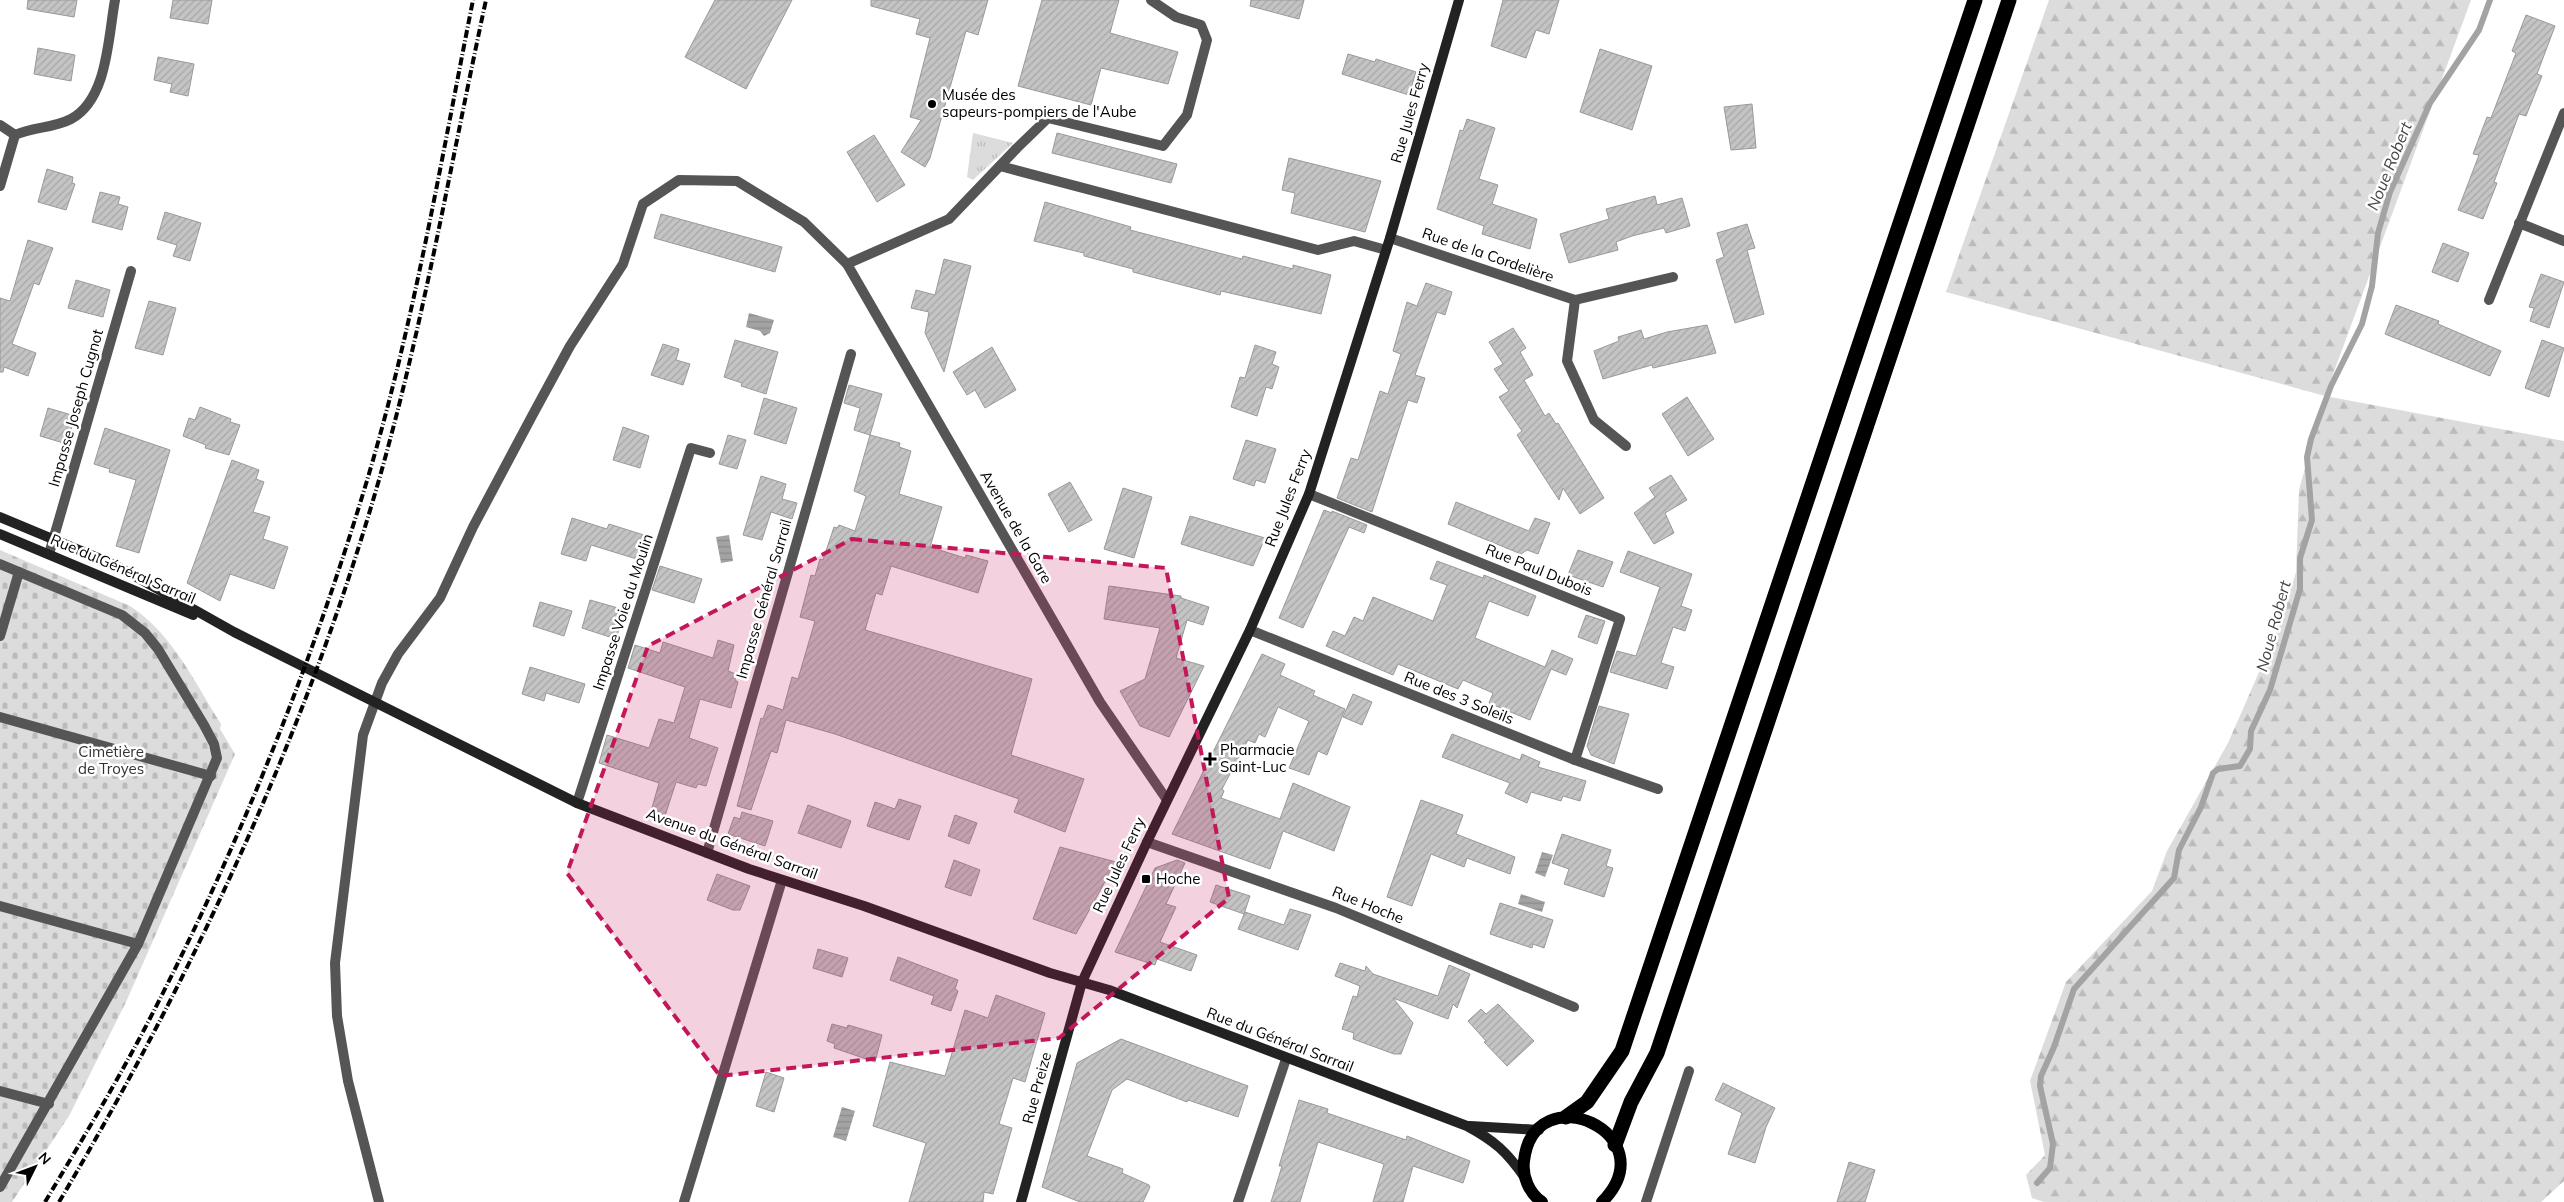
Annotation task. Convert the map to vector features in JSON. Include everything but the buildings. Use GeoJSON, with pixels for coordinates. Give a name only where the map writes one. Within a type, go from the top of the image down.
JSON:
{"type":"FeatureCollection","features":[{"type":"Feature","properties":{"kind":"highway"},"geometry":{"type":"LineString","coordinates":[[1566,1117],[1587,1102],[1622,1051],[1975,0]]}},
{"type":"Feature","properties":{"kind":"highway"},"geometry":{"type":"LineString","coordinates":[[1615,1145],[1631,1102],[1658,1053],[2009,0]]}},
{"type":"Feature","properties":{"kind":"main road"},"geometry":{"type":"LineString","coordinates":[[1540,1201],[1525,1178],[1525,1153],[1530,1141],[1539,1130],[1551,1121],[1566,1117],[1581,1118],[1595,1123],[1607,1132],[1615,1145],[1620,1161],[1618,1178],[1611,1193],[1602,1202]]}},
{"type":"Feature","properties":{"kind":"street"},"geometry":{"type":"LineString","coordinates":[[15,135],[72,118],[85,108],[96,94],[101,78],[115,0]]}},
{"type":"Feature","properties":{"kind":"street"},"geometry":{"type":"LineString","coordinates":[[847,264],[949,219],[1048,118],[1163,146],[1187,115],[1207,40],[1200,26],[1176,17],[1151,0]]}},
{"type":"Feature","properties":{"kind":"street","name":"Rue Jules Ferry"},"geometry":{"type":"LineString","coordinates":[[1082,982],[1167,800],[1250,630],[1309,494],[1390,238],[1458,0]]}},
{"type":"Feature","properties":{"kind":"street"},"geometry":{"type":"LineString","coordinates":[[2489,300],[2564,113]]}},
{"type":"Feature","properties":{"kind":"street"},"geometry":{"type":"LineString","coordinates":[[0,125],[15,135]]}},
{"type":"Feature","properties":{"kind":"street"},"geometry":{"type":"LineString","coordinates":[[0,186],[15,135]]}},
{"type":"Feature","properties":{"kind":"street"},"geometry":{"type":"LineString","coordinates":[[1000,166],[1318,250],[1354,241],[1386,250]]}},
{"type":"Feature","properties":{"kind":"street","name":"Avenue de la Gare"},"geometry":{"type":"LineString","coordinates":[[379,1202],[348,1080],[337,1016],[335,963],[363,735],[382,683],[398,654],[440,598],[473,527],[570,346],[623,264],[643,204],[679,180],[737,181],[804,222],[847,264],[1100,702],[1167,800]]}},
{"type":"Feature","properties":{"kind":"street"},"geometry":{"type":"LineString","coordinates":[[2519,223],[2564,241]]}},
{"type":"Feature","properties":{"kind":"street","name":"Rue de la Cordelière"},"geometry":{"type":"LineString","coordinates":[[1390,238],[1575,300]]}},
{"type":"Feature","properties":{"kind":"street","name":"Impasse Joseph Cugnot"},"geometry":{"type":"LineString","coordinates":[[48,554],[132,271]]}},
{"type":"Feature","properties":{"kind":"street"},"geometry":{"type":"LineString","coordinates":[[1626,446],[1594,420],[1567,361],[1575,300],[1673,277]]}},
{"type":"Feature","properties":{"kind":"street","name":"Impasse Général Sarrail"},"geometry":{"type":"LineString","coordinates":[[706,853],[851,354]]}},
{"type":"Feature","properties":{"kind":"street","name":"Impasse Voie du Moulin"},"geometry":{"type":"LineString","coordinates":[[577,803],[691,448],[710,453]]}},
{"type":"Feature","properties":{"kind":"street","name":"Rue Paul Dubois"},"geometry":{"type":"LineString","coordinates":[[1309,494],[1620,619],[1575,760]]}},
{"type":"Feature","properties":{"kind":"street","name":"Rue du Général Sarrail"},"geometry":{"type":"LineString","coordinates":[[0,517],[115,565],[234,632],[384,706]]}},
{"type":"Feature","properties":{"kind":"street","name":"Rue du Général Sarrail"},"geometry":{"type":"LineString","coordinates":[[0,534],[234,632]]}},
{"type":"Feature","properties":{"kind":"street"},"geometry":{"type":"LineString","coordinates":[[0,564],[122,615],[145,633],[183,688],[214,744],[218,758],[138,944],[49,1104],[0,1187]]}},
{"type":"Feature","properties":{"kind":"street"},"geometry":{"type":"LineString","coordinates":[[0,636],[19,572]]}},
{"type":"Feature","properties":{"kind":"street","name":"Rue des 3 Soleils"},"geometry":{"type":"LineString","coordinates":[[1250,630],[1575,760],[1658,789]]}},
{"type":"Feature","properties":{"kind":"street","name":"Avenue du Général Sarrail"},"geometry":{"type":"LineString","coordinates":[[384,706],[577,803],[782,880],[1082,982]]}},
{"type":"Feature","properties":{"kind":"street"},"geometry":{"type":"LineString","coordinates":[[0,717],[211,776]]}},
{"type":"Feature","properties":{"kind":"street","name":"Rue Hoche"},"geometry":{"type":"LineString","coordinates":[[1147,842],[1336,908],[1574,1007]]}},
{"type":"Feature","properties":{"kind":"street"},"geometry":{"type":"LineString","coordinates":[[684,1202],[782,880]]}},
{"type":"Feature","properties":{"kind":"street"},"geometry":{"type":"LineString","coordinates":[[0,906],[138,944]]}},
{"type":"Feature","properties":{"kind":"street","name":"Rue du Général Sarrail"},"geometry":{"type":"LineString","coordinates":[[1082,982],[1115,992],[1286,1059],[1466,1126],[1489,1138],[1508,1154],[1525,1178]]}},
{"type":"Feature","properties":{"kind":"street","name":"Rue Preize"},"geometry":{"type":"LineString","coordinates":[[1021,1202],[1082,982]]}},
{"type":"Feature","properties":{"kind":"street"},"geometry":{"type":"LineString","coordinates":[[1238,1202],[1286,1059]]}},
{"type":"Feature","properties":{"kind":"street"},"geometry":{"type":"LineString","coordinates":[[1646,1202],[1689,1071]]}},
{"type":"Feature","properties":{"kind":"street"},"geometry":{"type":"LineString","coordinates":[[0,1091],[49,1104]]}},
{"type":"Feature","properties":{"kind":"street","name":"Rue du Général Sarrail"},"geometry":{"type":"LineString","coordinates":[[1466,1126],[1539,1130]]}},
{"type":"Feature","properties":{"kind":"highlighted area"},"geometry":{"type":"Polygon","coordinates":[[[852,539],[1166,568],[1229,898],[1059,1038],[720,1076],[567,873],[648,646],[852,539]]]}},
{"type":"Feature","properties":{"kind":"green space"},"geometry":{"type":"Polygon","coordinates":[[[2049,0],[2471,0],[2325,396],[1946,292],[2049,0]]]}},
{"type":"Feature","properties":{"kind":"green space"},"geometry":{"type":"Polygon","coordinates":[[[973,133],[1013,143],[973,180],[967,177],[973,133]]]}},
{"type":"Feature","properties":{"kind":"green space"},"geometry":{"type":"Polygon","coordinates":[[[2325,396],[2564,441],[2564,1181],[2541,1202],[2044,1202],[2032,1198],[2026,1175],[2045,1155],[2030,1081],[2066,982],[2152,891],[2167,851],[2228,743],[2281,622],[2296,572],[2299,490],[2325,396]]]}},
{"type":"Feature","properties":{"kind":"green space","name":"Cimetière de Troyes"},"geometry":{"type":"Polygon","coordinates":[[[0,550],[130,606],[145,617],[182,660],[221,724],[220,729],[235,754],[126,1002],[69,1116],[12,1202],[0,1202],[0,550]]]}},
{"type":"Feature","properties":{"kind":"shaded area"},"geometry":{"type":"Polygon","coordinates":[[[749,313],[774,320],[770,333],[764,336],[760,331],[746,327],[749,313]]]}},
{"type":"Feature","properties":{"kind":"shaded area"},"geometry":{"type":"Polygon","coordinates":[[[729,535],[733,561],[721,563],[716,537],[729,535]]]}},
{"type":"Feature","properties":{"kind":"shaded area"},"geometry":{"type":"Polygon","coordinates":[[[1542,852],[1553,855],[1545,877],[1535,873],[1542,852]]]}},
{"type":"Feature","properties":{"kind":"shaded area"},"geometry":{"type":"Polygon","coordinates":[[[1521,894],[1545,902],[1542,912],[1518,904],[1521,894]]]}},
{"type":"Feature","properties":{"kind":"shaded area"},"geometry":{"type":"Polygon","coordinates":[[[842,1107],[855,1111],[846,1141],[833,1137],[842,1107]]]}},
{"type":"Feature","properties":{"kind":"waterway","name":"Noue Robert"},"geometry":{"type":"LineString","coordinates":[[2037,1183],[2050,1168],[2053,1144],[2040,1086],[2041,1076],[2054,1047],[2074,989],[2174,878],[2179,850],[2201,807],[2213,773],[2218,769],[2240,766],[2250,749],[2251,731],[2270,690],[2300,589],[2300,558],[2312,520],[2307,457],[2311,439],[2331,386],[2362,324],[2372,286],[2378,233],[2390,192],[2430,103],[2479,30],[2490,0]]}},
{"type":"Feature","properties":{"kind":"railway"},"geometry":{"type":"LineString","coordinates":[[45,1202],[121,1072],[177,964],[238,834],[266,768],[317,633],[362,497],[396,374],[437,187],[473,0]]}},
{"type":"Feature","properties":{"kind":"railway"},"geometry":{"type":"LineString","coordinates":[[59,1202],[107,1119],[197,947],[277,770],[313,680],[345,589],[374,497],[407,374],[486,0]]}},
{"type":"Feature","properties":{"kind":"place","name":"Musée des sapeurs-pompiers de l'Aube"},"geometry":{"type":"Point","coordinates":[932,104]}},
{"type":"Feature","properties":{"kind":"place","name":"Pharmacie Saint-Luc"},"geometry":{"type":"Point","coordinates":[1210,759]}},
{"type":"Feature","properties":{"kind":"place","name":"Hoche"},"geometry":{"type":"Point","coordinates":[1146,879]}}]}
